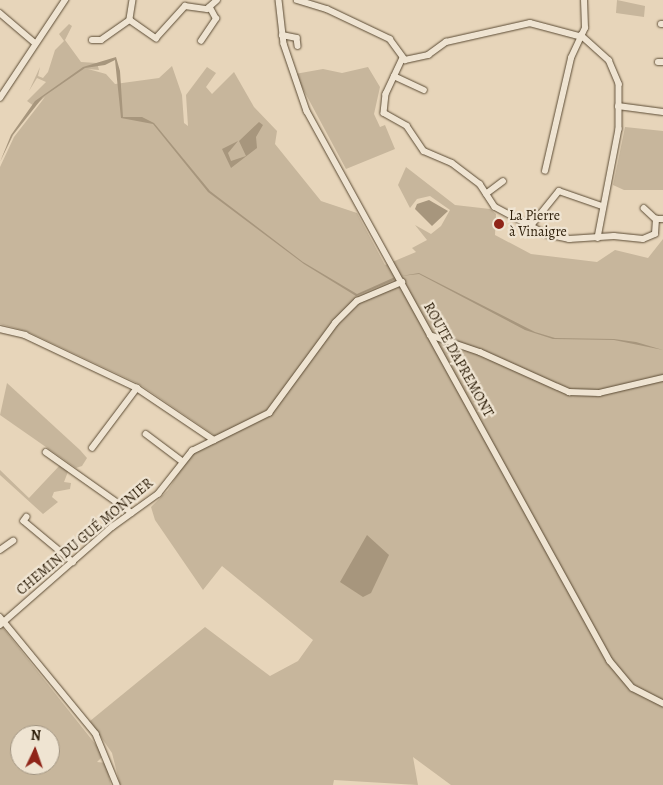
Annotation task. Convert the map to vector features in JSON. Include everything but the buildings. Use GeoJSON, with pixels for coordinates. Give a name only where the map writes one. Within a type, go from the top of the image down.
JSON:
{"type":"FeatureCollection","features":[{"type":"Feature","properties":{"kind":"street"},"geometry":{"type":"LineString","coordinates":[[0,98],[34,42],[65,0]]}},
{"type":"Feature","properties":{"kind":"street"},"geometry":{"type":"LineString","coordinates":[[92,40],[101,40],[130,20],[133,0]]}},
{"type":"Feature","properties":{"kind":"street"},"geometry":{"type":"LineString","coordinates":[[210,8],[217,0]]}},
{"type":"Feature","properties":{"kind":"street","name":"ROUTE D'APREMONT"},"geometry":{"type":"LineString","coordinates":[[278,0],[282,35],[299,94],[430,335],[610,661],[633,688],[663,703]]}},
{"type":"Feature","properties":{"kind":"street"},"geometry":{"type":"LineString","coordinates":[[297,0],[327,9],[390,39],[403,58]]}},
{"type":"Feature","properties":{"kind":"street"},"geometry":{"type":"LineString","coordinates":[[545,171],[580,36],[584,0]]}},
{"type":"Feature","properties":{"kind":"street"},"geometry":{"type":"LineString","coordinates":[[130,20],[159,38],[184,6],[210,8]]}},
{"type":"Feature","properties":{"kind":"street"},"geometry":{"type":"LineString","coordinates":[[201,41],[216,19],[210,8]]}},
{"type":"Feature","properties":{"kind":"street"},"geometry":{"type":"LineString","coordinates":[[0,13],[34,42]]}},
{"type":"Feature","properties":{"kind":"street"},"geometry":{"type":"LineString","coordinates":[[403,58],[428,55],[446,42],[530,22],[580,36],[613,67],[619,84],[619,128],[608,188],[602,206],[598,238]]}},
{"type":"Feature","properties":{"kind":"street"},"geometry":{"type":"LineString","coordinates":[[282,35],[297,38],[298,46]]}},
{"type":"Feature","properties":{"kind":"street"},"geometry":{"type":"LineString","coordinates":[[403,58],[382,106],[384,113],[408,126],[420,148],[452,163],[486,194],[495,208],[530,227],[558,238],[644,239],[655,234],[656,219]]}},
{"type":"Feature","properties":{"kind":"street"},"geometry":{"type":"LineString","coordinates":[[394,76],[424,90]]}},
{"type":"Feature","properties":{"kind":"street"},"geometry":{"type":"LineString","coordinates":[[0,82],[6,87]]}},
{"type":"Feature","properties":{"kind":"street"},"geometry":{"type":"LineString","coordinates":[[618,106],[663,112]]}},
{"type":"Feature","properties":{"kind":"street"},"geometry":{"type":"LineString","coordinates":[[486,194],[503,181]]}},
{"type":"Feature","properties":{"kind":"street"},"geometry":{"type":"LineString","coordinates":[[530,227],[559,191],[602,206]]}},
{"type":"Feature","properties":{"kind":"street"},"geometry":{"type":"LineString","coordinates":[[644,208],[656,219],[663,219]]}},
{"type":"Feature","properties":{"kind":"street","name":"CHEMIN DU GUÉ MONNIER"},"geometry":{"type":"LineString","coordinates":[[1,621],[132,513],[158,494],[182,461],[214,440],[269,413],[348,309],[402,282]]}},
{"type":"Feature","properties":{"kind":"street"},"geometry":{"type":"LineString","coordinates":[[0,329],[25,335],[137,388],[214,440]]}},
{"type":"Feature","properties":{"kind":"street"},"geometry":{"type":"LineString","coordinates":[[430,335],[480,352],[569,392],[599,393],[663,378]]}},
{"type":"Feature","properties":{"kind":"street"},"geometry":{"type":"LineString","coordinates":[[92,448],[137,388]]}},
{"type":"Feature","properties":{"kind":"street"},"geometry":{"type":"LineString","coordinates":[[146,434],[182,461]]}},
{"type":"Feature","properties":{"kind":"street"},"geometry":{"type":"LineString","coordinates":[[46,452],[132,513]]}},
{"type":"Feature","properties":{"kind":"street"},"geometry":{"type":"LineString","coordinates":[[27,517],[24,521],[73,562]]}},
{"type":"Feature","properties":{"kind":"street"},"geometry":{"type":"LineString","coordinates":[[0,550],[13,541]]}},
{"type":"Feature","properties":{"kind":"street"},"geometry":{"type":"LineString","coordinates":[[1,621],[96,734],[117,785]]}},
{"type":"Feature","properties":{"kind":"shaded area"},"geometry":{"type":"Polygon","coordinates":[[[617,0],[645,6],[644,17],[616,13],[617,0]]]}},
{"type":"Feature","properties":{"kind":"shaded area"},"geometry":{"type":"Polygon","coordinates":[[[69,24],[72,26],[65,40],[81,62],[97,63],[99,70],[88,69],[106,74],[115,84],[159,78],[172,66],[182,95],[184,123],[188,126],[186,95],[207,67],[216,73],[206,87],[212,94],[234,72],[254,107],[277,131],[275,144],[321,201],[357,213],[385,265],[416,252],[412,248],[427,240],[415,225],[431,234],[441,226],[450,210],[430,196],[417,199],[410,208],[398,185],[406,167],[455,205],[490,209],[496,214],[495,235],[531,254],[597,262],[615,250],[648,258],[663,239],[663,785],[451,785],[413,757],[418,785],[334,780],[333,785],[120,785],[112,753],[90,721],[205,627],[270,676],[298,661],[313,640],[222,566],[203,590],[155,520],[151,507],[168,490],[189,456],[216,442],[214,435],[139,384],[26,331],[0,324],[0,167],[14,137],[45,97],[34,106],[27,101],[46,82],[37,78],[29,91],[40,67],[38,76],[43,78],[48,72],[55,50],[64,41],[59,34],[69,24]]]}},
{"type":"Feature","properties":{"kind":"shaded area"},"geometry":{"type":"Polygon","coordinates":[[[116,57],[120,71],[123,117],[142,117],[154,123],[210,191],[303,262],[357,294],[395,277],[394,280],[356,296],[304,264],[208,192],[153,124],[121,118],[115,60],[105,65],[85,68],[43,97],[13,135],[0,162],[11,135],[35,101],[83,67],[116,57]]]}},
{"type":"Feature","properties":{"kind":"shaded area"},"geometry":{"type":"Polygon","coordinates":[[[368,67],[380,87],[374,114],[380,127],[385,125],[395,149],[346,169],[295,74],[323,69],[342,73],[368,67]]]}},
{"type":"Feature","properties":{"kind":"shaded area"},"geometry":{"type":"Polygon","coordinates":[[[259,122],[263,125],[256,137],[257,148],[231,168],[222,149],[238,141],[228,153],[231,161],[246,156],[239,141],[259,122]]]}},
{"type":"Feature","properties":{"kind":"shaded area"},"geometry":{"type":"Polygon","coordinates":[[[625,127],[663,131],[663,190],[624,190],[613,185],[625,127]]]}},
{"type":"Feature","properties":{"kind":"shaded area"},"geometry":{"type":"Polygon","coordinates":[[[429,200],[448,211],[432,226],[415,209],[417,204],[429,200]]]}},
{"type":"Feature","properties":{"kind":"shaded area"},"geometry":{"type":"Polygon","coordinates":[[[419,273],[535,332],[555,338],[614,339],[636,342],[663,350],[614,340],[553,339],[525,330],[419,274],[401,276],[419,273]]]}},
{"type":"Feature","properties":{"kind":"shaded area"},"geometry":{"type":"Polygon","coordinates":[[[7,383],[80,450],[87,458],[82,466],[76,468],[0,415],[7,383]]]}},
{"type":"Feature","properties":{"kind":"shaded area"},"geometry":{"type":"Polygon","coordinates":[[[61,464],[69,469],[64,482],[71,483],[70,489],[54,492],[52,497],[58,502],[43,514],[0,475],[0,470],[29,498],[61,464]]]}},
{"type":"Feature","properties":{"kind":"shaded area"},"geometry":{"type":"Polygon","coordinates":[[[367,535],[389,555],[371,593],[363,597],[340,582],[367,535]]]}},
{"type":"Feature","properties":{"kind":"shaded area"},"geometry":{"type":"Polygon","coordinates":[[[0,624],[104,755],[97,762],[106,763],[111,785],[0,785],[0,624]]]}},
{"type":"Feature","properties":{"kind":"place","name":"La Pierre à Vinaigre"},"geometry":{"type":"Point","coordinates":[499,224]}}]}
